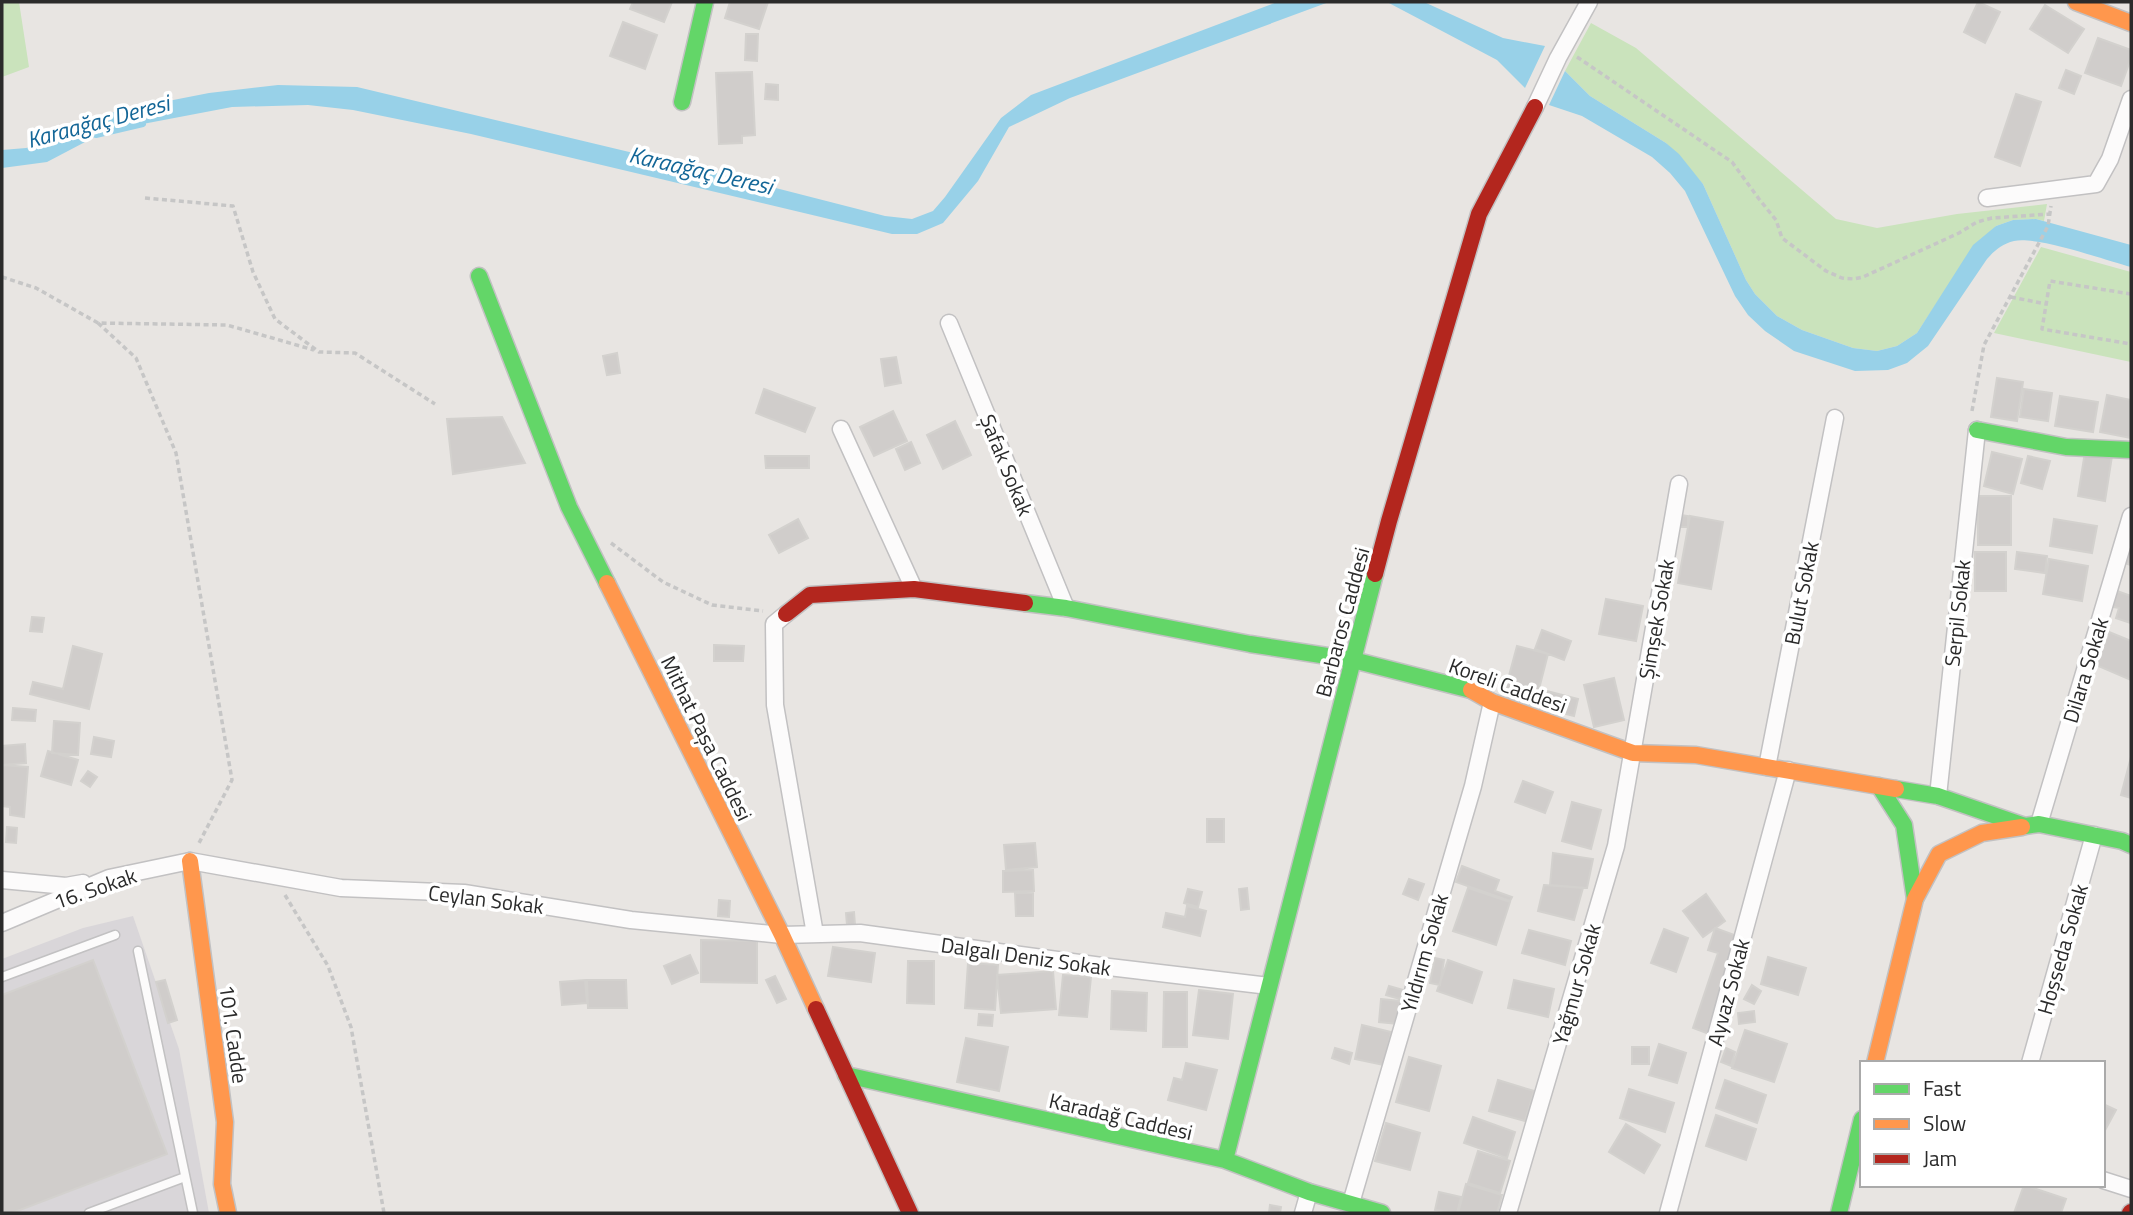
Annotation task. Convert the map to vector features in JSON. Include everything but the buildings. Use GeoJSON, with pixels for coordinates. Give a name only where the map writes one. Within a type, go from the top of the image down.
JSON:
{"type":"FeatureCollection","features":[{"type":"Feature","properties":{"kind":"street"},"geometry":{"type":"LineString","coordinates":[[682,102],[705,2]]}},
{"type":"Feature","properties":{"kind":"street"},"geometry":{"type":"LineString","coordinates":[[1560,53],[1589,2]]}},
{"type":"Feature","properties":{"kind":"street"},"geometry":{"type":"LineString","coordinates":[[2076,2],[2131,23]]}},
{"type":"Feature","properties":{"kind":"street","name":"Barbaros Caddesi"},"geometry":{"type":"LineString","coordinates":[[1225,1160],[1389,522],[1479,214],[1560,53]]}},
{"type":"Feature","properties":{"kind":"street"},"geometry":{"type":"LineString","coordinates":[[1987,198],[2096,184],[2109,159],[2131,99]]}},
{"type":"Feature","properties":{"kind":"street","name":"Mithat Paşa Caddesi"},"geometry":{"type":"LineString","coordinates":[[480,276],[569,507],[782,934],[910,1213]]}},
{"type":"Feature","properties":{"kind":"street","name":"Şafak Sokak"},"geometry":{"type":"LineString","coordinates":[[948,323],[1066,608]]}},
{"type":"Feature","properties":{"kind":"street","name":"Bulut Sokak"},"geometry":{"type":"LineString","coordinates":[[1767,767],[1835,418]]}},
{"type":"Feature","properties":{"kind":"street"},"geometry":{"type":"LineString","coordinates":[[1974,424],[2066,447],[2131,450]]}},
{"type":"Feature","properties":{"kind":"street","name":"Serpil Sokak"},"geometry":{"type":"LineString","coordinates":[[1938,796],[1974,424]]}},
{"type":"Feature","properties":{"kind":"street"},"geometry":{"type":"LineString","coordinates":[[841,429],[915,589]]}},
{"type":"Feature","properties":{"kind":"street","name":"Şimşek Sokak"},"geometry":{"type":"LineString","coordinates":[[1633,753],[1679,484]]}},
{"type":"Feature","properties":{"kind":"street","name":"Dilara Sokak"},"geometry":{"type":"LineString","coordinates":[[2032,825],[2131,516]]}},
{"type":"Feature","properties":{"kind":"street","name":"Koreli Caddesi"},"geometry":{"type":"LineString","coordinates":[[786,614],[810,595],[915,589],[1066,608],[1250,644],[1353,660],[1469,689],[1492,702],[1633,753],[1696,755],[1938,796],[2032,825],[2094,835],[2131,845]]}},
{"type":"Feature","properties":{"kind":"street"},"geometry":{"type":"LineString","coordinates":[[786,614],[774,624],[775,705],[815,934]]}},
{"type":"Feature","properties":{"kind":"street","name":"Yıldırım Sokak"},"geometry":{"type":"LineString","coordinates":[[1351,1203],[1473,786],[1492,702]]}},
{"type":"Feature","properties":{"kind":"street","name":"Yağmur Sokak"},"geometry":{"type":"LineString","coordinates":[[1508,1213],[1616,846],[1633,753]]}},
{"type":"Feature","properties":{"kind":"street","name":"Ayvaz Sokak"},"geometry":{"type":"LineString","coordinates":[[1668,1213],[1788,770]]}},
{"type":"Feature","properties":{"kind":"street"},"geometry":{"type":"LineString","coordinates":[[1879,786],[1904,825],[1915,899]]}},
{"type":"Feature","properties":{"kind":"street"},"geometry":{"type":"LineString","coordinates":[[1875,1061],[1915,899],[1940,854],[1982,832],[2032,825]]}},
{"type":"Feature","properties":{"kind":"street","name":"Hoşseda Sokak"},"geometry":{"type":"LineString","coordinates":[[2031,1061],[2094,835]]}},
{"type":"Feature","properties":{"kind":"street","name":"Ceylan Sokak"},"geometry":{"type":"LineString","coordinates":[[190,861],[341,888],[464,892],[631,920],[782,934]]}},
{"type":"Feature","properties":{"kind":"street","name":"16. Sokak"},"geometry":{"type":"LineString","coordinates":[[2,923],[108,878],[190,861]]}},
{"type":"Feature","properties":{"kind":"street","name":"101. Cadde"},"geometry":{"type":"LineString","coordinates":[[190,861],[225,1122],[222,1184],[228,1213]]}},
{"type":"Feature","properties":{"kind":"street"},"geometry":{"type":"LineString","coordinates":[[2,880],[66,886],[108,878]]}},
{"type":"Feature","properties":{"kind":"street","name":"Dalgalı Deniz Sokak"},"geometry":{"type":"LineString","coordinates":[[782,934],[860,933],[1269,986]]}},
{"type":"Feature","properties":{"kind":"street","name":"Karadağ Caddesi"},"geometry":{"type":"LineString","coordinates":[[846,1075],[1225,1160],[1309,1192],[1382,1213]]}},
{"type":"Feature","properties":{"kind":"street"},"geometry":{"type":"LineString","coordinates":[[1839,1213],[1860,1127]]}},
{"type":"Feature","properties":{"kind":"street"},"geometry":{"type":"LineString","coordinates":[[2105,1181],[2131,1189]]}},
{"type":"Feature","properties":{"kind":"street"},"geometry":{"type":"LineString","coordinates":[[1303,1213],[1309,1192]]}},
{"type":"Feature","properties":{"kind":"lane"},"geometry":{"type":"LineString","coordinates":[[2,978],[115,935]]}},
{"type":"Feature","properties":{"kind":"lane"},"geometry":{"type":"LineString","coordinates":[[138,951],[193,1213]]}},
{"type":"Feature","properties":{"kind":"lane"},"geometry":{"type":"LineString","coordinates":[[89,1213],[185,1177]]}},
{"type":"Feature","properties":{"kind":"path"},"geometry":{"type":"LineString","coordinates":[[1560,53],[1732,162],[1776,220],[1782,238],[1826,271],[1842,278],[1863,277],[1977,222],[1992,218],[2050,214]]}},
{"type":"Feature","properties":{"kind":"path"},"geometry":{"type":"LineString","coordinates":[[145,198],[233,206],[253,272],[275,319],[319,352]]}},
{"type":"Feature","properties":{"kind":"path"},"geometry":{"type":"LineString","coordinates":[[1974,424],[1984,345],[2048,226]]}},
{"type":"Feature","properties":{"kind":"path"},"geometry":{"type":"LineString","coordinates":[[2,277],[36,288],[98,323],[136,358],[176,453],[232,779],[190,861]]}},
{"type":"Feature","properties":{"kind":"path"},"geometry":{"type":"LineString","coordinates":[[2131,294],[2050,281],[2042,329],[2131,344]]}},
{"type":"Feature","properties":{"kind":"path"},"geometry":{"type":"LineString","coordinates":[[2011,297],[2046,304]]}},
{"type":"Feature","properties":{"kind":"path"},"geometry":{"type":"LineString","coordinates":[[98,323],[227,325],[319,352],[355,353],[435,404]]}},
{"type":"Feature","properties":{"kind":"path"},"geometry":{"type":"LineString","coordinates":[[605,538],[663,582],[712,605],[786,614]]}},
{"type":"Feature","properties":{"kind":"path"},"geometry":{"type":"LineString","coordinates":[[273,876],[328,966],[351,1027],[384,1213]]}},
{"type":"Feature","properties":{"kind":"shaded area"},"geometry":{"type":"Polygon","coordinates":[[[133,916],[179,1049],[209,1213],[2,1213],[2,959],[83,928],[133,916]]]}},
{"type":"Feature","properties":{"kind":"green space"},"geometry":{"type":"Polygon","coordinates":[[[2,2],[19,2],[29,67],[2,77],[2,2]]]}},
{"type":"Feature","properties":{"kind":"green space"},"geometry":{"type":"Polygon","coordinates":[[[1591,23],[1636,48],[1836,219],[1877,228],[1957,214],[2047,204],[2044,221],[2013,220],[1996,226],[1917,333],[1897,346],[1877,351],[1853,348],[1802,330],[1777,316],[1755,294],[1746,280],[1703,184],[1666,143],[1590,96],[1565,71],[1591,23]]]}},
{"type":"Feature","properties":{"kind":"green space"},"geometry":{"type":"Polygon","coordinates":[[[2041,247],[2131,272],[2131,362],[1994,333],[2041,247]]]}},
{"type":"Feature","properties":{"kind":"water"},"geometry":{"type":"Polygon","coordinates":[[[1277,2],[1329,2],[1070,98],[1009,127],[978,181],[943,223],[917,234],[892,234],[471,134],[353,110],[308,105],[232,107],[106,131],[47,162],[2,168],[2,150],[26,148],[51,141],[87,122],[117,111],[209,93],[278,85],[357,87],[885,216],[912,219],[933,211],[1001,118],[1031,95],[1277,2]]]}},
{"type":"Feature","properties":{"kind":"water"},"geometry":{"type":"Polygon","coordinates":[[[1387,2],[1424,2],[1503,38],[1545,46],[1525,88],[1497,60],[1387,2]]]}},
{"type":"Feature","properties":{"kind":"water"},"geometry":{"type":"Polygon","coordinates":[[[1565,71],[1590,96],[1666,143],[1679,154],[1703,184],[1746,280],[1755,294],[1777,316],[1802,330],[1853,348],[1877,351],[1897,346],[1917,333],[1973,245],[1996,226],[2013,220],[2036,219],[2131,245],[2131,267],[2055,245],[2014,241],[1999,248],[1987,259],[1928,346],[1907,363],[1888,370],[1855,371],[1794,351],[1765,331],[1748,315],[1735,296],[1685,191],[1670,173],[1652,157],[1582,116],[1549,105],[1565,71]]]}},
{"type":"Feature","properties":{"kind":"waterway","name":"Karaağaç Deresi"},"geometry":{"type":"LineString","coordinates":[[96,135],[143,124]]}},
{"type":"Feature","properties":{"kind":"traffic: fast"},"geometry":{"type":"LineString","coordinates":[[682,102],[705,2]]}},
{"type":"Feature","properties":{"kind":"traffic: fast"},"geometry":{"type":"LineString","coordinates":[[479,276],[569,507],[607,583]]}},
{"type":"Feature","properties":{"kind":"traffic: fast"},"geometry":{"type":"LineString","coordinates":[[1977,430],[2066,447],[2131,450]]}},
{"type":"Feature","properties":{"kind":"traffic: fast"},"geometry":{"type":"LineString","coordinates":[[1225,1160],[1375,574]]}},
{"type":"Feature","properties":{"kind":"traffic: fast"},"geometry":{"type":"LineString","coordinates":[[1025,603],[1353,660],[1471,690]]}},
{"type":"Feature","properties":{"kind":"traffic: fast"},"geometry":{"type":"LineString","coordinates":[[1879,786],[1904,825],[1915,899]]}},
{"type":"Feature","properties":{"kind":"traffic: fast"},"geometry":{"type":"LineString","coordinates":[[1896,789],[1938,796],[2025,826],[2039,824],[2131,845]]}},
{"type":"Feature","properties":{"kind":"traffic: fast"},"geometry":{"type":"LineString","coordinates":[[846,1075],[1225,1160],[1309,1192],[1382,1213]]}},
{"type":"Feature","properties":{"kind":"traffic: fast"},"geometry":{"type":"LineString","coordinates":[[1839,1213],[1860,1127]]}},
{"type":"Feature","properties":{"kind":"traffic: slow"},"geometry":{"type":"LineString","coordinates":[[2076,2],[2131,23]]}},
{"type":"Feature","properties":{"kind":"traffic: slow"},"geometry":{"type":"LineString","coordinates":[[607,583],[816,1009]]}},
{"type":"Feature","properties":{"kind":"traffic: slow"},"geometry":{"type":"LineString","coordinates":[[1471,690],[1492,702],[1633,753],[1696,755],[1896,789]]}},
{"type":"Feature","properties":{"kind":"traffic: slow"},"geometry":{"type":"LineString","coordinates":[[1875,1061],[1915,899],[1939,854],[1982,833],[2022,827]]}},
{"type":"Feature","properties":{"kind":"traffic: slow"},"geometry":{"type":"LineString","coordinates":[[190,861],[225,1122],[222,1184],[228,1213]]}},
{"type":"Feature","properties":{"kind":"traffic: jam"},"geometry":{"type":"LineString","coordinates":[[1375,574],[1479,214],[1535,107]]}},
{"type":"Feature","properties":{"kind":"traffic: jam"},"geometry":{"type":"LineString","coordinates":[[786,614],[810,595],[914,589],[1025,603]]}},
{"type":"Feature","properties":{"kind":"traffic: jam"},"geometry":{"type":"LineString","coordinates":[[816,1009],[910,1213]]}}]}
